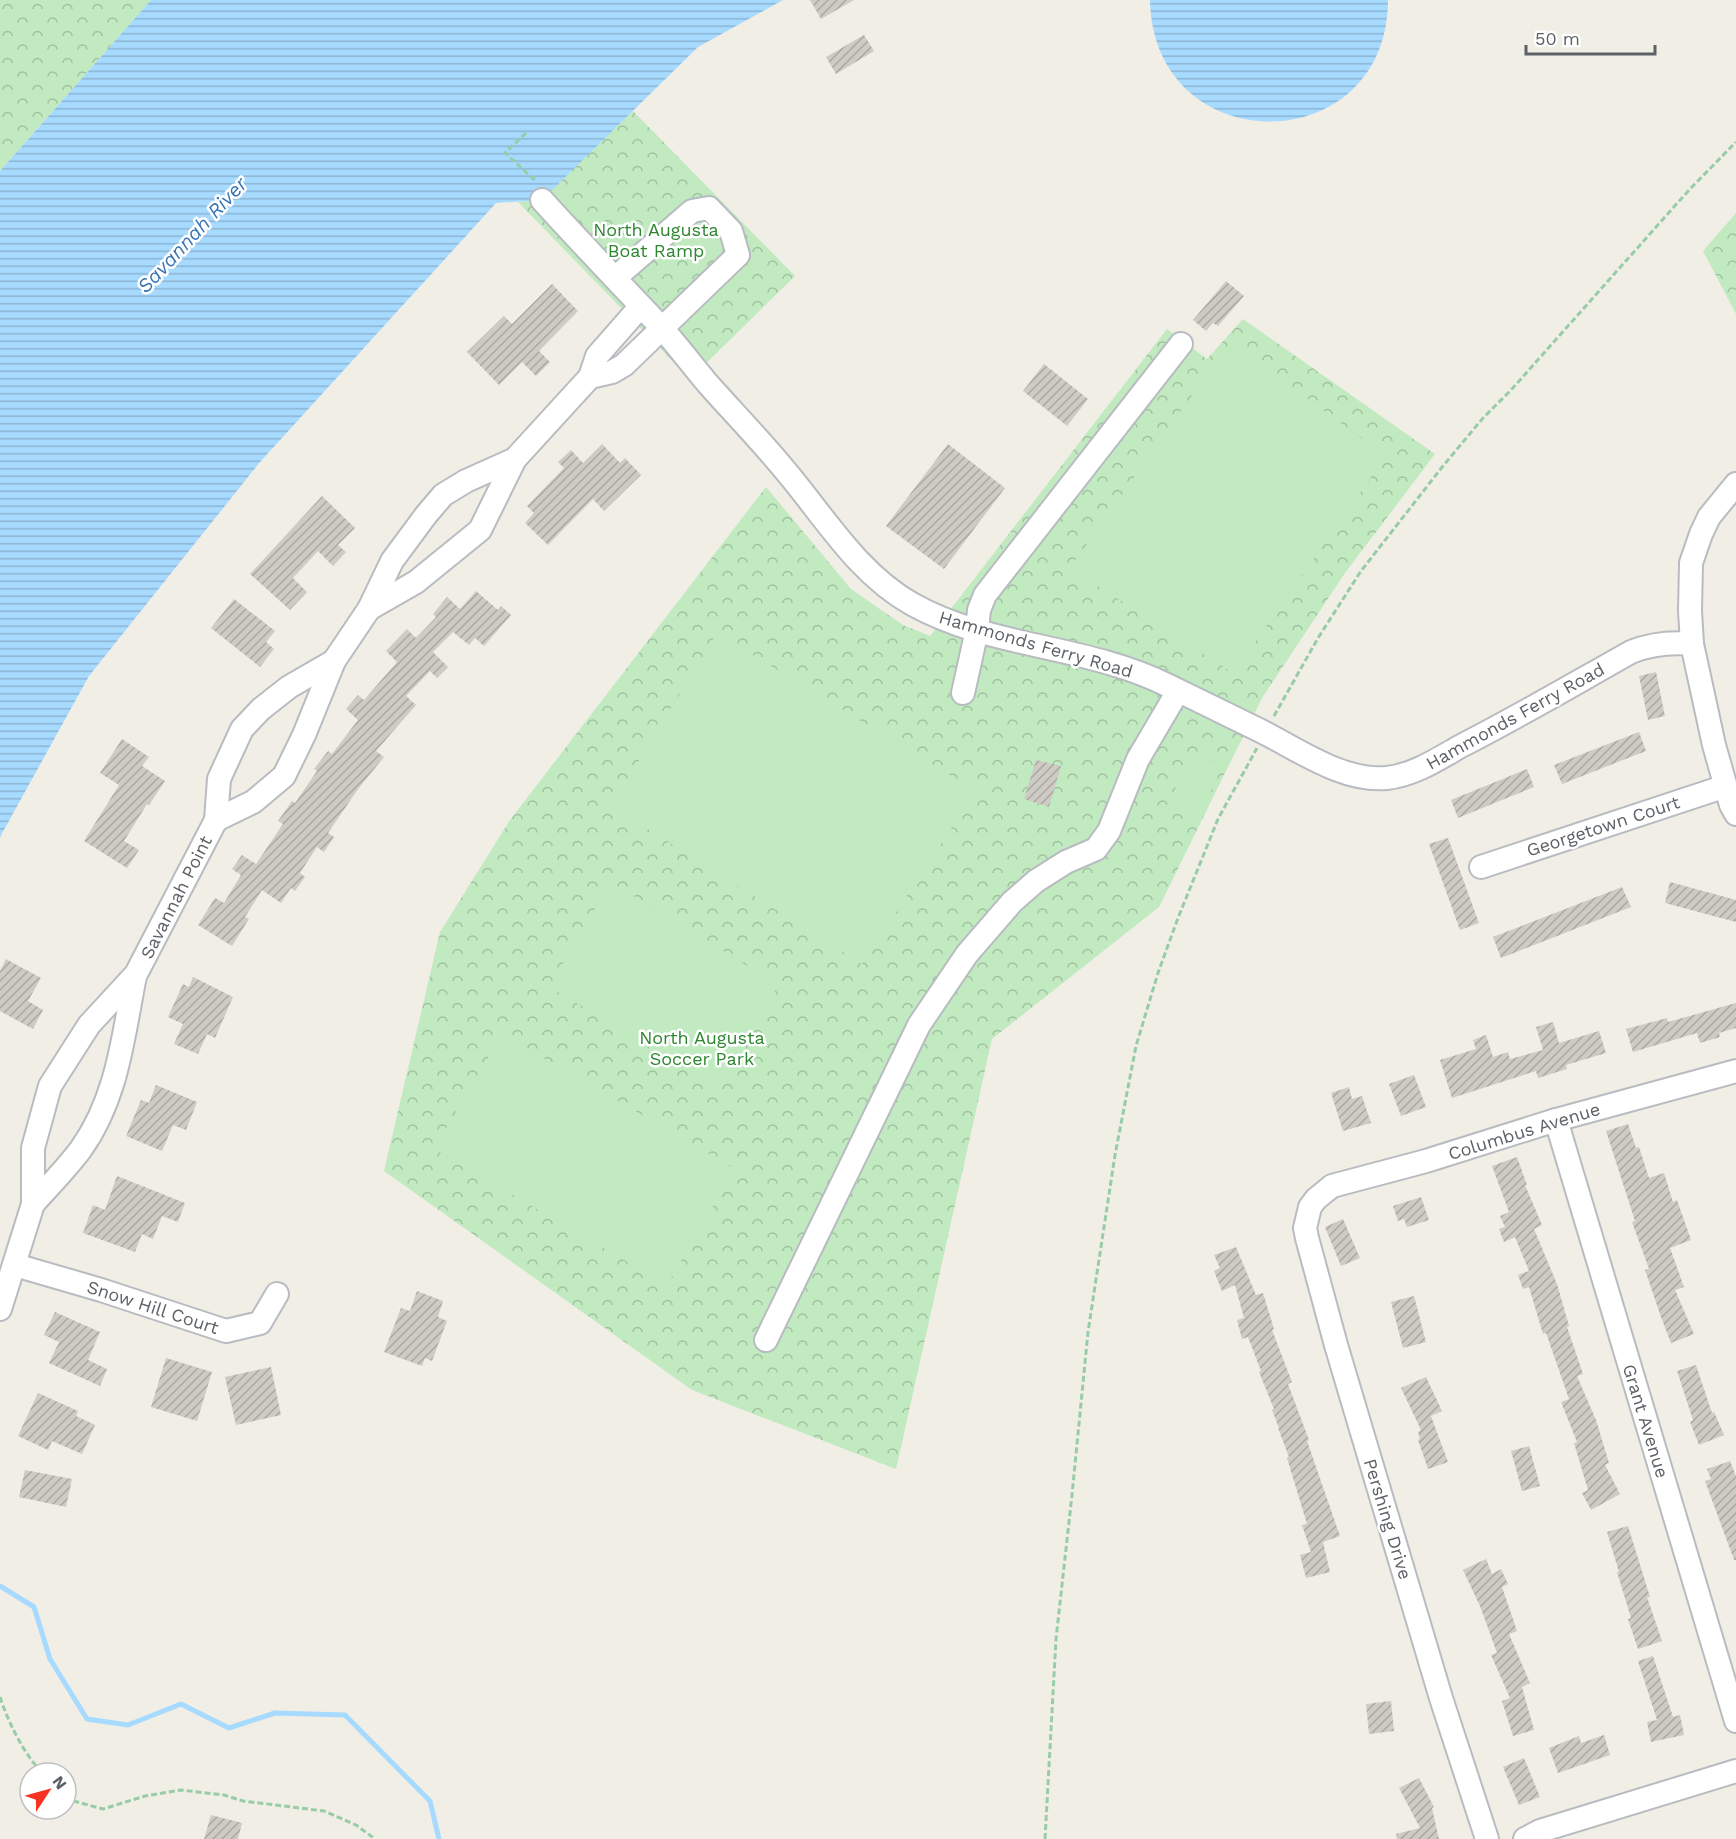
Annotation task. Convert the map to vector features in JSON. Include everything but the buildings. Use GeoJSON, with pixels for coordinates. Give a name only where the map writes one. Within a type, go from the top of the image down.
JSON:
{"type":"FeatureCollection","features":[{"type":"Feature","properties":{"kind":"street","name":"Hammonds Ferry Road"},"geometry":{"type":"LineString","coordinates":[[540,191],[784,468],[872,576],[890,590],[932,615],[954,624],[1099,660],[1130,670],[1344,772],[1373,778],[1403,775],[1417,769],[1645,646],[1676,642],[1692,644]]}},
{"type":"Feature","properties":{"kind":"street","name":"Savannah Point"},"geometry":{"type":"LineString","coordinates":[[590,378],[612,372],[624,365],[738,255],[731,231],[709,208],[692,211],[615,278]]}},
{"type":"Feature","properties":{"kind":"street","name":"Savannah Point"},"geometry":{"type":"LineString","coordinates":[[369,609],[416,582],[480,530],[515,459],[590,378],[597,356],[640,307]]}},
{"type":"Feature","properties":{"kind":"street"},"geometry":{"type":"LineString","coordinates":[[963,693],[985,595],[1181,344]]}},
{"type":"Feature","properties":{"kind":"street","name":"Savannah Point"},"geometry":{"type":"LineString","coordinates":[[216,820],[253,802],[284,776],[304,735],[334,661],[369,609],[392,561],[426,515],[443,495],[466,481],[515,459]]}},
{"type":"Feature","properties":{"kind":"street"},"geometry":{"type":"LineString","coordinates":[[1736,484],[1709,517],[1701,534],[1692,563],[1690,611],[1692,644],[1714,745],[1736,814]]}},
{"type":"Feature","properties":{"kind":"street","name":"Savannah Point"},"geometry":{"type":"LineString","coordinates":[[0,1310],[33,1204],[33,1148],[50,1086],[89,1025],[136,974],[216,820],[219,778],[242,729],[261,709],[289,687],[334,661]]}},
{"type":"Feature","properties":{"kind":"street"},"geometry":{"type":"LineString","coordinates":[[766,1340],[919,1025],[967,954],[1012,902],[1036,881],[1066,862],[1096,849],[1109,831],[1138,759],[1178,691]]}},
{"type":"Feature","properties":{"kind":"street","name":"Georgetown Court"},"geometry":{"type":"LineString","coordinates":[[1481,867],[1726,786]]}},
{"type":"Feature","properties":{"kind":"street","name":"Savannah Point"},"geometry":{"type":"LineString","coordinates":[[33,1204],[81,1149],[100,1117],[118,1069],[136,974]]}},
{"type":"Feature","properties":{"kind":"street","name":"Columbus Avenue"},"geometry":{"type":"LineString","coordinates":[[1316,1199],[1332,1186],[1426,1161],[1556,1120],[1736,1071]]}},
{"type":"Feature","properties":{"kind":"street","name":"Grant Avenue"},"geometry":{"type":"LineString","coordinates":[[1556,1120],[1730,1681],[1736,1721]]}},
{"type":"Feature","properties":{"kind":"street","name":"Pershing Drive"},"geometry":{"type":"LineString","coordinates":[[1316,1199],[1306,1217],[1307,1238],[1339,1357],[1441,1698],[1487,1839]]}},
{"type":"Feature","properties":{"kind":"street","name":"Snow Hill Court"},"geometry":{"type":"LineString","coordinates":[[15,1265],[101,1290],[226,1331],[260,1323],[277,1294]]}},
{"type":"Feature","properties":{"kind":"street"},"geometry":{"type":"LineString","coordinates":[[1525,1839],[1540,1831],[1736,1771]]}},
{"type":"Feature","properties":{"kind":"path"},"geometry":{"type":"LineString","coordinates":[[526,133],[506,153],[540,191]]}},
{"type":"Feature","properties":{"kind":"path"},"geometry":{"type":"LineString","coordinates":[[1045,1839],[1056,1638],[1088,1332],[1115,1155],[1136,1046],[1158,973],[1196,871],[1218,819],[1318,638],[1361,571],[1483,418],[1511,390],[1689,190],[1736,142]]}},
{"type":"Feature","properties":{"kind":"path"},"geometry":{"type":"LineString","coordinates":[[0,1697],[32,1761]]}},
{"type":"Feature","properties":{"kind":"path"},"geometry":{"type":"LineString","coordinates":[[78,1802],[103,1809],[146,1796],[181,1790],[224,1795],[243,1801],[324,1811],[357,1825],[375,1839]]}},
{"type":"Feature","properties":{"kind":"green space"},"geometry":{"type":"Polygon","coordinates":[[[0,0],[151,0],[0,171],[0,0]]]}},
{"type":"Feature","properties":{"kind":"green space","name":"North Augusta Boat Ramp"},"geometry":{"type":"Polygon","coordinates":[[[633,111],[795,276],[690,379],[518,202],[542,199],[633,111]]]}},
{"type":"Feature","properties":{"kind":"green space"},"geometry":{"type":"Polygon","coordinates":[[[1736,213],[1736,314],[1703,251],[1736,213]]]}},
{"type":"Feature","properties":{"kind":"green space","name":"North Augusta Soccer Park"},"geometry":{"type":"Polygon","coordinates":[[[1243,319],[1435,454],[1345,573],[1262,698],[1159,907],[992,1039],[896,1469],[692,1390],[384,1171],[440,932],[510,820],[766,487],[851,589],[903,625],[930,636],[1167,329],[1207,359],[1243,319]]]}},
{"type":"Feature","properties":{"kind":"green space"},"geometry":{"type":"Polygon","coordinates":[[[1230,342],[1386,456],[1233,673],[1070,568],[1230,342]]]}},
{"type":"Feature","properties":{"kind":"green space"},"geometry":{"type":"Polygon","coordinates":[[[717,633],[976,791],[862,964],[611,806],[717,633]]]}},
{"type":"Feature","properties":{"kind":"green space"},"geometry":{"type":"Polygon","coordinates":[[[1193,753],[1222,766],[1197,823],[1166,807],[1193,753]]]}},
{"type":"Feature","properties":{"kind":"green space"},"geometry":{"type":"Polygon","coordinates":[[[611,882],[778,985],[720,1087],[549,987],[611,882]]]}},
{"type":"Feature","properties":{"kind":"green space"},"geometry":{"type":"Polygon","coordinates":[[[502,1034],[735,1169],[667,1285],[434,1149],[502,1034]]]}},
{"type":"Feature","properties":{"kind":"water","name":"Savannah River"},"geometry":{"type":"Polygon","coordinates":[[[151,0],[783,0],[698,47],[542,200],[496,203],[260,462],[89,676],[0,837],[0,171],[151,0]]]}},
{"type":"Feature","properties":{"kind":"water"},"geometry":{"type":"Polygon","coordinates":[[[1150,0],[1388,0],[1378,53],[1351,91],[1313,114],[1270,122],[1226,114],[1188,91],[1161,53],[1150,0]]]}},
{"type":"Feature","properties":{"kind":"waterway"},"geometry":{"type":"LineString","coordinates":[[0,1586],[34,1607],[50,1659],[87,1719],[128,1725],[181,1704],[229,1728],[275,1713],[345,1715],[430,1801],[439,1839]]}}]}
